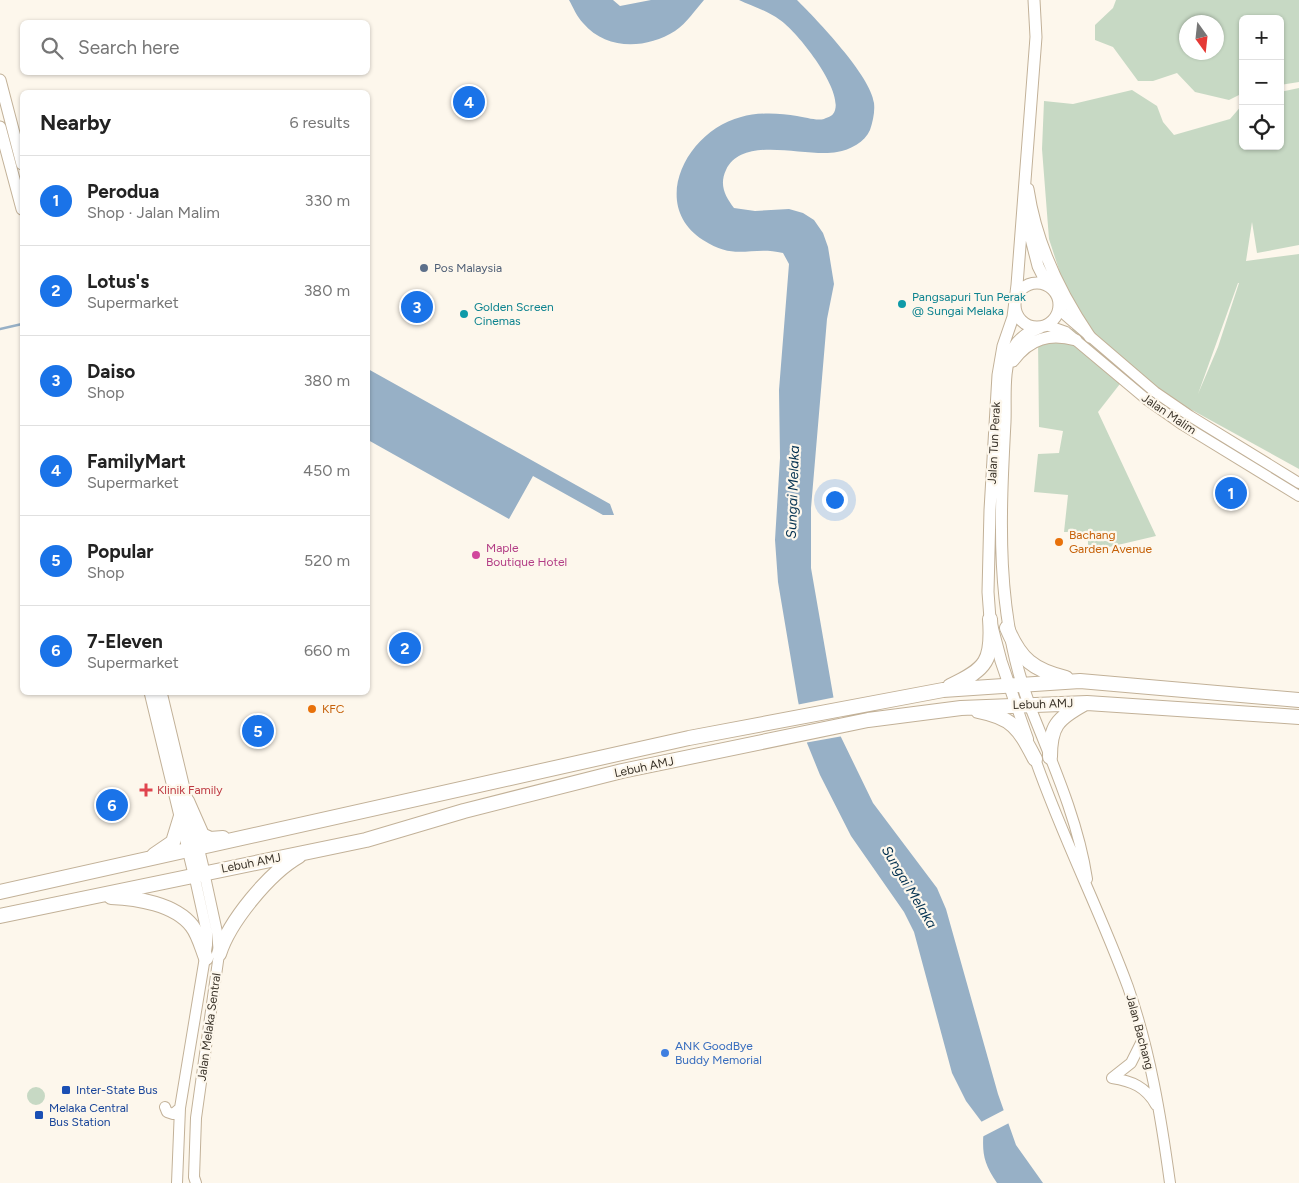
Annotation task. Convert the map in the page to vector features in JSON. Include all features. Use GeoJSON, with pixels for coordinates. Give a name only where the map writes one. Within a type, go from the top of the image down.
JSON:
{"type":"FeatureCollection","features":[{"type":"Feature","properties":{"kind":"highway"},"geometry":{"type":"LineString","coordinates":[[942,690],[967,678],[985,664],[991,647],[990,619]]}},
{"type":"Feature","properties":{"kind":"highway"},"geometry":{"type":"LineString","coordinates":[[1007,628],[1014,645],[1032,665],[1044,672],[1080,681]]}},
{"type":"Feature","properties":{"kind":"highway","name":"Lebuh AMJ"},"geometry":{"type":"LineString","coordinates":[[0,892],[556,766],[864,703],[942,690],[1080,681],[1299,700]]}},
{"type":"Feature","properties":{"kind":"highway"},"geometry":{"type":"LineString","coordinates":[[1050,757],[1052,736],[1058,721],[1065,714],[1086,703]]}},
{"type":"Feature","properties":{"kind":"highway","name":"Lebuh AMJ"},"geometry":{"type":"LineString","coordinates":[[0,916],[198,873],[366,840],[464,811],[622,771],[868,720],[961,708],[1022,704],[1086,703],[1299,717]]}},
{"type":"Feature","properties":{"kind":"highway"},"geometry":{"type":"LineString","coordinates":[[961,708],[1007,720],[1021,734],[1035,759]]}},
{"type":"Feature","properties":{"kind":"highway"},"geometry":{"type":"LineString","coordinates":[[187,801],[197,828],[206,838],[247,837]]}},
{"type":"Feature","properties":{"kind":"highway"},"geometry":{"type":"LineString","coordinates":[[147,860],[172,842],[180,816]]}},
{"type":"Feature","properties":{"kind":"highway"},"geometry":{"type":"LineString","coordinates":[[95,896],[144,901],[173,911],[193,927],[212,956],[231,926],[278,870],[297,857],[311,851]]}},
{"type":"Feature","properties":{"kind":"main road","name":"Jalan Tun Perak"},"geometry":{"type":"LineString","coordinates":[[1015,684],[990,619],[990,510],[998,375],[1002,346],[1015,306],[1036,37],[1034,0]]}},
{"type":"Feature","properties":{"kind":"main road"},"geometry":{"type":"LineString","coordinates":[[0,80],[20,156]]}},
{"type":"Feature","properties":{"kind":"main road"},"geometry":{"type":"LineString","coordinates":[[0,126],[20,202]]}},
{"type":"Feature","properties":{"kind":"main road"},"geometry":{"type":"LineString","coordinates":[[1025,170],[1035,223],[1053,274],[1074,313],[1090,337]]}},
{"type":"Feature","properties":{"kind":"main road","name":"Jalan Tun Perak"},"geometry":{"type":"LineString","coordinates":[[1023,201],[1038,266],[1048,286]]}},
{"type":"Feature","properties":{"kind":"main road"},"geometry":{"type":"LineString","coordinates":[[1035,283],[1048,286],[1057,296],[1056,315],[1043,326],[1029,326],[1023,323],[1016,312],[1015,306],[1018,294],[1028,285],[1035,283]]}},
{"type":"Feature","properties":{"kind":"main road","name":"Jalan Tun Perak"},"geometry":{"type":"LineString","coordinates":[[1015,684],[1007,628],[1001,563],[1001,512],[1007,376],[1014,347],[1023,336],[1043,326]]}},
{"type":"Feature","properties":{"kind":"main road"},"geometry":{"type":"LineString","coordinates":[[1007,376],[1018,354],[1027,345],[1038,339],[1063,336],[1076,340]]}},
{"type":"Feature","properties":{"kind":"main road"},"geometry":{"type":"LineString","coordinates":[[1015,684],[1022,704]]}},
{"type":"Feature","properties":{"kind":"main road"},"geometry":{"type":"LineString","coordinates":[[151,695],[180,816],[193,849]]}},
{"type":"Feature","properties":{"kind":"main road"},"geometry":{"type":"LineString","coordinates":[[162,695],[187,801],[198,873]]}},
{"type":"Feature","properties":{"kind":"street","name":"Jalan Malim"},"geometry":{"type":"LineString","coordinates":[[1058,303],[1064,313],[1090,337],[1155,392],[1190,416],[1299,483]]}},
{"type":"Feature","properties":{"kind":"street","name":"Jalan Malim"},"geometry":{"type":"LineString","coordinates":[[1043,326],[1059,328],[1161,410],[1299,496]]}},
{"type":"Feature","properties":{"kind":"street","name":"Jalan Bachang"},"geometry":{"type":"LineString","coordinates":[[1022,704],[1050,757],[1083,853],[1088,887]]}},
{"type":"Feature","properties":{"kind":"street","name":"Jalan Bachang"},"geometry":{"type":"LineString","coordinates":[[1022,704],[1035,759],[1072,856],[1088,887],[1128,988],[1143,1038],[1158,1110],[1170,1183]]}},
{"type":"Feature","properties":{"kind":"street","name":"Jalan Melaka Sentral"},"geometry":{"type":"LineString","coordinates":[[177,1183],[180,1108],[217,932],[198,873]]}},
{"type":"Feature","properties":{"kind":"street","name":"Jalan Melaka Sentral"},"geometry":{"type":"LineString","coordinates":[[196,1183],[194,1177],[196,1118],[212,956]]}},
{"type":"Feature","properties":{"kind":"street"},"geometry":{"type":"LineString","coordinates":[[1143,1038],[1131,1063],[1112,1078],[1139,1086],[1147,1092],[1158,1110]]}},
{"type":"Feature","properties":{"kind":"street"},"geometry":{"type":"LineString","coordinates":[[165,1107],[169,1114],[173,1114],[180,1108]]}},
{"type":"Feature","properties":{"kind":"green space"},"geometry":{"type":"Polygon","coordinates":[[[1116,0],[1299,0],[1299,82],[1284,84],[1284,15],[1239,15],[1239,95],[1229,100],[1195,92],[1177,73],[1153,81],[1138,81],[1113,47],[1095,40],[1095,25],[1113,8],[1116,0]]]}},
{"type":"Feature","properties":{"kind":"green space"},"geometry":{"type":"Polygon","coordinates":[[[1299,88],[1299,245],[1257,253],[1252,222],[1246,261],[1299,254],[1299,469],[1192,410],[1160,396],[1146,399],[1123,380],[1098,412],[1156,536],[1088,552],[1088,532],[1064,532],[1068,495],[1034,492],[1038,454],[1059,453],[1063,431],[1039,427],[1038,339],[1063,336],[1077,325],[1049,239],[1042,149],[1044,101],[1073,104],[1132,90],[1157,106],[1163,122],[1174,135],[1230,119],[1239,109],[1239,150],[1284,150],[1284,91],[1299,88]],[[1238,283],[1198,394],[1218,347],[1239,283],[1238,283]]]}},
{"type":"Feature","properties":{"kind":"green space"},"geometry":{"type":"Polygon","coordinates":[[[32,1087],[40,1087],[45,1092],[43,1103],[32,1105],[27,1100],[27,1092],[32,1087]]]}},
{"type":"Feature","properties":{"kind":"water"},"geometry":{"type":"Polygon","coordinates":[[[569,0],[613,0],[620,6],[651,0],[704,0],[675,31],[652,41],[627,44],[603,39],[593,32],[581,21],[569,0]]]}},
{"type":"Feature","properties":{"kind":"water","name":"Sungai Melaka"},"geometry":{"type":"Polygon","coordinates":[[[739,0],[797,0],[854,64],[864,78],[874,103],[874,116],[868,134],[861,142],[852,147],[837,152],[824,153],[760,150],[746,153],[734,159],[726,170],[723,185],[726,195],[734,208],[755,211],[789,209],[803,213],[814,220],[823,233],[828,247],[834,284],[827,319],[811,508],[811,568],[840,735],[873,803],[937,888],[946,909],[998,1094],[1016,1145],[1043,1183],[997,1183],[988,1168],[984,1155],[984,1125],[966,1101],[952,1073],[914,932],[904,912],[851,836],[820,775],[807,743],[778,582],[775,540],[780,458],[779,390],[789,264],[783,253],[771,251],[735,252],[715,247],[703,240],[687,225],[678,207],[677,189],[681,170],[691,152],[705,137],[722,125],[748,115],[762,114],[783,114],[824,119],[832,115],[836,105],[827,79],[818,64],[788,26],[765,11],[739,0]]]}},
{"type":"Feature","properties":{"kind":"water"},"geometry":{"type":"Polygon","coordinates":[[[370,370],[610,504],[614,515],[603,515],[533,476],[509,519],[370,441],[370,370]]]}},
{"type":"Feature","properties":{"kind":"pier"},"geometry":{"type":"Polygon","coordinates":[[[836,697],[843,736],[804,743],[796,705],[836,697]]]}},
{"type":"Feature","properties":{"kind":"pier"},"geometry":{"type":"Polygon","coordinates":[[[1006,1109],[1011,1122],[980,1138],[979,1123],[1006,1109]]]}},
{"type":"Feature","properties":{"kind":"waterway"},"geometry":{"type":"LineString","coordinates":[[0,329],[20,324]]}},
{"type":"Feature","properties":{"kind":"place","name":"FamilyMart"},"geometry":{"type":"Point","coordinates":[469,102]}},
{"type":"Feature","properties":{"kind":"place","name":"Pos Malaysia"},"geometry":{"type":"Point","coordinates":[424,268]}},
{"type":"Feature","properties":{"kind":"place","name":"Pangsapuri Tun Perak @ Sungai Melaka"},"geometry":{"type":"Point","coordinates":[902,304]}},
{"type":"Feature","properties":{"kind":"place","name":"Daiso"},"geometry":{"type":"Point","coordinates":[417,307]}},
{"type":"Feature","properties":{"kind":"place","name":"Golden Screen Cinemas"},"geometry":{"type":"Point","coordinates":[464,314]}},
{"type":"Feature","properties":{"kind":"place","name":"Perodua"},"geometry":{"type":"Point","coordinates":[1231,493]}},
{"type":"Feature","properties":{"kind":"place","name":"Bachang Garden Avenue"},"geometry":{"type":"Point","coordinates":[1059,542]}},
{"type":"Feature","properties":{"kind":"place","name":"Maple Boutique Hotel"},"geometry":{"type":"Point","coordinates":[476,555]}},
{"type":"Feature","properties":{"kind":"place","name":"Lotus's"},"geometry":{"type":"Point","coordinates":[405,648]}},
{"type":"Feature","properties":{"kind":"place","name":"KFC"},"geometry":{"type":"Point","coordinates":[312,709]}},
{"type":"Feature","properties":{"kind":"place","name":"Popular"},"geometry":{"type":"Point","coordinates":[258,731]}},
{"type":"Feature","properties":{"kind":"place","name":"Klinik Family"},"geometry":{"type":"Point","coordinates":[146,790]}},
{"type":"Feature","properties":{"kind":"place","name":"7-Eleven"},"geometry":{"type":"Point","coordinates":[112,805]}},
{"type":"Feature","properties":{"kind":"place","name":"ANK GoodBye Buddy Memorial"},"geometry":{"type":"Point","coordinates":[665,1053]}},
{"type":"Feature","properties":{"kind":"place","name":"Inter-State Bus"},"geometry":{"type":"Point","coordinates":[66,1090]}},
{"type":"Feature","properties":{"kind":"place","name":"Melaka Central Bus Station"},"geometry":{"type":"Point","coordinates":[39,1115]}}]}
